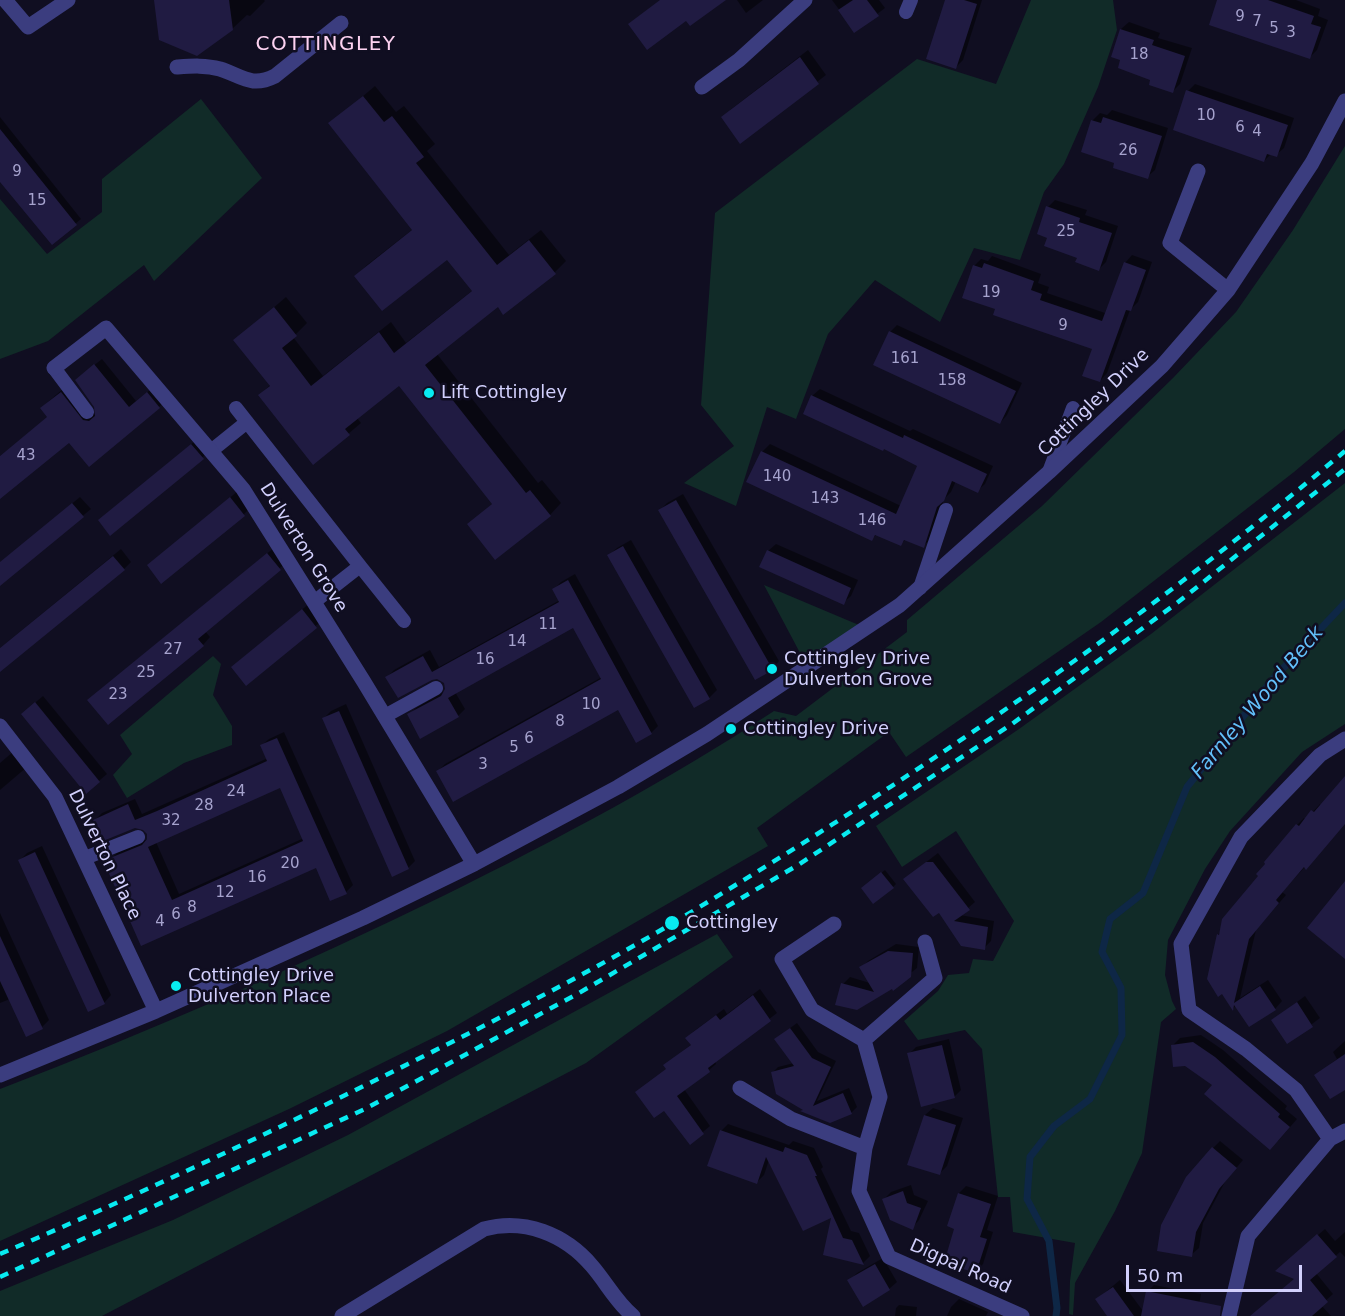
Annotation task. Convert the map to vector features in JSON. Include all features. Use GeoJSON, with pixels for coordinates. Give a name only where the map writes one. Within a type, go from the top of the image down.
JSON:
{"type":"FeatureCollection","features":[{"type":"Feature","properties":{"kind":"street"},"geometry":{"type":"LineString","coordinates":[[5,0],[28,27],[68,0]]}},
{"type":"Feature","properties":{"kind":"street"},"geometry":{"type":"LineString","coordinates":[[702,87],[739,60],[805,0]]}},
{"type":"Feature","properties":{"kind":"street"},"geometry":{"type":"LineString","coordinates":[[177,68],[198,66],[219,69],[249,81],[264,82],[341,23]]}},
{"type":"Feature","properties":{"kind":"street","name":"Cottingley Drive"},"geometry":{"type":"LineString","coordinates":[[0,1075],[156,1011],[363,918],[474,864],[607,792],[707,734],[892,611],[1049,472],[1162,366],[1228,290],[1312,163],[1345,101]]}},
{"type":"Feature","properties":{"kind":"street"},"geometry":{"type":"LineString","coordinates":[[1198,171],[1170,243],[1228,290]]}},
{"type":"Feature","properties":{"kind":"street","name":"Dulverton Grove"},"geometry":{"type":"LineString","coordinates":[[54,368],[106,328],[211,451],[243,489],[385,716],[474,864]]}},
{"type":"Feature","properties":{"kind":"street","name":"Dulverton Place"},"geometry":{"type":"LineString","coordinates":[[0,726],[55,797],[156,1011]]}},
{"type":"Feature","properties":{"kind":"street"},"geometry":{"type":"LineString","coordinates":[[1330,1139],[1296,1090],[1246,1048],[1189,1010],[1181,944],[1241,837],[1320,755],[1345,739]]}},
{"type":"Feature","properties":{"kind":"street"},"geometry":{"type":"LineString","coordinates":[[834,924],[782,959],[812,1010],[864,1040],[935,978],[925,942]]}},
{"type":"Feature","properties":{"kind":"street","name":"Digpal Road"},"geometry":{"type":"LineString","coordinates":[[864,1040],[880,1097],[865,1148],[859,1191],[889,1257],[1022,1316]]}},
{"type":"Feature","properties":{"kind":"street"},"geometry":{"type":"LineString","coordinates":[[740,1088],[791,1119],[865,1148]]}},
{"type":"Feature","properties":{"kind":"street"},"geometry":{"type":"LineString","coordinates":[[1230,1316],[1248,1236],[1330,1139],[1345,1131]]}},
{"type":"Feature","properties":{"kind":"street"},"geometry":{"type":"LineString","coordinates":[[342,1316],[484,1229],[501,1225],[537,1229],[550,1233],[571,1247],[590,1264],[626,1314]]}},
{"type":"Feature","properties":{"kind":"lane"},"geometry":{"type":"LineString","coordinates":[[54,368],[87,412]]}},
{"type":"Feature","properties":{"kind":"lane"},"geometry":{"type":"LineString","coordinates":[[236,408],[404,621]]}},
{"type":"Feature","properties":{"kind":"lane"},"geometry":{"type":"LineString","coordinates":[[1049,472],[1072,408]]}},
{"type":"Feature","properties":{"kind":"lane"},"geometry":{"type":"LineString","coordinates":[[211,451],[247,422]]}},
{"type":"Feature","properties":{"kind":"lane"},"geometry":{"type":"LineString","coordinates":[[920,588],[945,510]]}},
{"type":"Feature","properties":{"kind":"lane"},"geometry":{"type":"LineString","coordinates":[[314,602],[360,566]]}},
{"type":"Feature","properties":{"kind":"lane"},"geometry":{"type":"LineString","coordinates":[[385,716],[436,688]]}},
{"type":"Feature","properties":{"kind":"lane"},"geometry":{"type":"LineString","coordinates":[[85,858],[138,837]]}},
{"type":"Feature","properties":{"kind":"green space"},"geometry":{"type":"Polygon","coordinates":[[[1031,0],[1113,0],[1117,30],[1098,87],[1064,164],[1044,192],[1020,260],[974,248],[940,322],[875,280],[828,334],[796,419],[767,407],[736,506],[684,483],[734,446],[701,405],[715,213],[917,59],[996,84],[1031,0]]]}},
{"type":"Feature","properties":{"kind":"green space"},"geometry":{"type":"Polygon","coordinates":[[[201,99],[262,178],[154,281],[144,265],[48,341],[0,359],[0,199],[47,254],[102,212],[102,179],[201,99]]]}},
{"type":"Feature","properties":{"kind":"green space"},"geometry":{"type":"Polygon","coordinates":[[[1345,146],[1345,429],[1294,472],[1101,622],[906,757],[889,732],[757,828],[768,846],[447,1031],[289,1109],[0,1241],[0,1089],[169,1021],[336,947],[445,895],[571,830],[654,785],[774,711],[796,716],[907,632],[907,620],[1042,506],[1173,378],[1236,312],[1293,230],[1345,146]]]}},
{"type":"Feature","properties":{"kind":"green space"},"geometry":{"type":"Polygon","coordinates":[[[1345,483],[1345,724],[1302,752],[1230,831],[1205,869],[1168,940],[1165,975],[1176,1009],[1161,1022],[1142,1153],[1115,1211],[1075,1283],[1073,1315],[1069,1314],[1075,1243],[1013,1232],[1010,1197],[998,1197],[982,1049],[965,1030],[918,1040],[904,1021],[938,991],[948,975],[969,973],[973,959],[993,961],[1014,921],[956,831],[902,867],[876,826],[1019,729],[1151,634],[1345,483]]]}},
{"type":"Feature","properties":{"kind":"green space"},"geometry":{"type":"Polygon","coordinates":[[[764,585],[866,628],[808,668],[764,585]]]}},
{"type":"Feature","properties":{"kind":"green space"},"geometry":{"type":"Polygon","coordinates":[[[213,656],[221,664],[213,695],[232,726],[232,745],[184,763],[127,798],[113,775],[132,754],[120,735],[213,656]]]}},
{"type":"Feature","properties":{"kind":"green space"},"geometry":{"type":"Polygon","coordinates":[[[717,934],[733,957],[586,1063],[102,1316],[0,1316],[0,1291],[173,1220],[348,1135],[717,934]]]}},
{"type":"Feature","properties":{"kind":"building"},"geometry":{"type":"Polygon","coordinates":[[[154,0],[229,0],[233,30],[197,56],[159,40],[154,0]]]}},
{"type":"Feature","properties":{"kind":"building"},"geometry":{"type":"Polygon","coordinates":[[[660,0],[726,0],[690,26],[686,21],[647,50],[628,24],[660,0]]]}},
{"type":"Feature","properties":{"kind":"building"},"geometry":{"type":"Polygon","coordinates":[[[853,0],[867,0],[879,16],[854,33],[838,10],[853,0]]]}},
{"type":"Feature","properties":{"kind":"building"},"geometry":{"type":"Polygon","coordinates":[[[945,0],[964,0],[977,4],[956,69],[926,59],[945,0]]]}},
{"type":"Feature","properties":{"kind":"building"},"geometry":{"type":"Polygon","coordinates":[[[1217,0],[1268,0],[1314,16],[1311,24],[1321,27],[1310,59],[1209,25],[1217,0]]]}},
{"type":"Feature","properties":{"kind":"building"},"geometry":{"type":"Polygon","coordinates":[[[1120,29],[1154,40],[1152,45],[1185,56],[1173,93],[1149,85],[1150,80],[1118,68],[1120,60],[1111,57],[1120,29]]]}},
{"type":"Feature","properties":{"kind":"building"},"geometry":{"type":"Polygon","coordinates":[[[800,57],[819,84],[740,144],[721,117],[800,57]]]}},
{"type":"Feature","properties":{"kind":"building"},"geometry":{"type":"Polygon","coordinates":[[[1186,90],[1288,125],[1277,157],[1267,154],[1264,162],[1173,130],[1186,90]]]}},
{"type":"Feature","properties":{"kind":"building"},"geometry":{"type":"Polygon","coordinates":[[[363,96],[384,122],[392,116],[424,157],[416,163],[497,265],[529,240],[556,274],[503,315],[498,307],[425,365],[526,493],[530,490],[551,516],[495,560],[467,524],[492,504],[399,386],[345,429],[350,435],[313,465],[258,395],[270,386],[233,340],[274,307],[297,336],[282,348],[311,386],[379,332],[394,353],[472,291],[447,260],[382,311],[354,276],[412,230],[328,123],[363,96]]]}},
{"type":"Feature","properties":{"kind":"building"},"geometry":{"type":"Polygon","coordinates":[[[1103,117],[1162,136],[1148,179],[1113,168],[1114,163],[1081,152],[1091,120],[1101,123],[1103,117]]]}},
{"type":"Feature","properties":{"kind":"building"},"geometry":{"type":"Polygon","coordinates":[[[0,129],[77,225],[52,245],[0,182],[0,129]]]}},
{"type":"Feature","properties":{"kind":"building"},"geometry":{"type":"Polygon","coordinates":[[[1046,206],[1080,218],[1079,222],[1112,233],[1099,271],[1075,262],[1077,258],[1044,246],[1047,238],[1037,234],[1046,206]]]}},
{"type":"Feature","properties":{"kind":"building"},"geometry":{"type":"Polygon","coordinates":[[[1124,262],[1146,270],[1131,311],[1126,310],[1100,382],[1082,376],[1092,349],[993,315],[995,309],[962,298],[973,265],[982,268],[984,263],[1034,281],[1031,290],[1042,294],[1040,300],[1102,321],[1124,262]]]}},
{"type":"Feature","properties":{"kind":"building"},"geometry":{"type":"Polygon","coordinates":[[[889,331],[1016,391],[1000,424],[873,365],[889,331]]]}},
{"type":"Feature","properties":{"kind":"building"},"geometry":{"type":"Polygon","coordinates":[[[94,364],[129,407],[147,392],[160,408],[89,467],[69,443],[0,499],[0,456],[47,417],[40,408],[61,392],[83,420],[89,421],[95,416],[94,407],[75,380],[94,364]]]}},
{"type":"Feature","properties":{"kind":"building"},"geometry":{"type":"Polygon","coordinates":[[[811,395],[987,474],[978,493],[952,481],[944,501],[937,507],[924,548],[904,540],[901,546],[875,535],[872,541],[746,482],[761,451],[896,514],[917,466],[803,414],[811,395]]]}},
{"type":"Feature","properties":{"kind":"building"},"geometry":{"type":"Polygon","coordinates":[[[191,444],[204,459],[110,536],[98,520],[191,444]]]}},
{"type":"Feature","properties":{"kind":"building"},"geometry":{"type":"Polygon","coordinates":[[[230,497],[245,516],[161,584],[147,565],[230,497]]]}},
{"type":"Feature","properties":{"kind":"building"},"geometry":{"type":"Polygon","coordinates":[[[676,500],[773,670],[755,680],[658,510],[676,500]]]}},
{"type":"Feature","properties":{"kind":"building"},"geometry":{"type":"Polygon","coordinates":[[[72,503],[84,517],[0,586],[0,562],[72,503]]]}},
{"type":"Feature","properties":{"kind":"building"},"geometry":{"type":"Polygon","coordinates":[[[623,546],[710,699],[694,708],[607,555],[623,546]]]}},
{"type":"Feature","properties":{"kind":"building"},"geometry":{"type":"Polygon","coordinates":[[[767,550],[851,588],[844,605],[759,567],[767,550]]]}},
{"type":"Feature","properties":{"kind":"building"},"geometry":{"type":"Polygon","coordinates":[[[267,553],[281,570],[198,639],[204,646],[108,725],[87,700],[267,553]]]}},
{"type":"Feature","properties":{"kind":"building"},"geometry":{"type":"Polygon","coordinates":[[[113,556],[125,570],[0,672],[0,648],[113,556]]]}},
{"type":"Feature","properties":{"kind":"building"},"geometry":{"type":"Polygon","coordinates":[[[568,580],[652,734],[636,743],[618,710],[453,802],[436,771],[601,679],[573,628],[448,698],[459,717],[420,739],[407,714],[441,696],[445,689],[444,683],[437,679],[432,680],[398,698],[385,677],[423,656],[432,672],[559,602],[552,589],[568,580]]]}},
{"type":"Feature","properties":{"kind":"building"},"geometry":{"type":"Polygon","coordinates":[[[302,609],[317,628],[246,686],[231,667],[302,609]]]}},
{"type":"Feature","properties":{"kind":"building"},"geometry":{"type":"Polygon","coordinates":[[[35,702],[100,782],[86,794],[21,714],[35,702]]]}},
{"type":"Feature","properties":{"kind":"building"},"geometry":{"type":"Polygon","coordinates":[[[339,711],[409,869],[392,877],[322,718],[339,711]]]}},
{"type":"Feature","properties":{"kind":"building"},"geometry":{"type":"Polygon","coordinates":[[[277,738],[347,894],[330,901],[316,868],[141,946],[107,869],[114,866],[110,858],[142,845],[147,839],[147,834],[135,828],[103,841],[93,820],[128,804],[135,820],[157,811],[267,761],[260,745],[277,738]],[[280,788],[148,847],[172,900],[303,841],[280,788]]]}},
{"type":"Feature","properties":{"kind":"building"},"geometry":{"type":"Polygon","coordinates":[[[1345,776],[1345,824],[1306,870],[1304,867],[1276,900],[1279,903],[1249,939],[1234,1003],[1260,986],[1276,1010],[1249,1027],[1234,1005],[1233,1011],[1222,994],[1218,997],[1207,979],[1222,919],[1258,876],[1256,874],[1265,864],[1264,862],[1296,824],[1299,826],[1311,810],[1314,812],[1345,776]]]}},
{"type":"Feature","properties":{"kind":"building"},"geometry":{"type":"Polygon","coordinates":[[[35,852],[105,1004],[88,1012],[18,860],[35,852]]]}},
{"type":"Feature","properties":{"kind":"building"},"geometry":{"type":"Polygon","coordinates":[[[926,862],[933,862],[970,910],[954,921],[988,927],[985,950],[961,946],[939,913],[933,917],[903,879],[926,862]]]}},
{"type":"Feature","properties":{"kind":"building"},"geometry":{"type":"Polygon","coordinates":[[[881,872],[894,888],[873,904],[861,888],[881,872]]]}},
{"type":"Feature","properties":{"kind":"building"},"geometry":{"type":"Polygon","coordinates":[[[1345,881],[1345,959],[1307,928],[1345,881]]]}},
{"type":"Feature","properties":{"kind":"building"},"geometry":{"type":"Polygon","coordinates":[[[0,936],[43,1029],[26,1037],[0,981],[0,936]]]}},
{"type":"Feature","properties":{"kind":"building"},"geometry":{"type":"Polygon","coordinates":[[[888,951],[913,953],[911,977],[893,991],[892,989],[857,1010],[835,1005],[841,983],[874,992],[859,967],[888,951]]]}},
{"type":"Feature","properties":{"kind":"building"},"geometry":{"type":"Polygon","coordinates":[[[753,995],[771,1021],[708,1068],[710,1072],[677,1096],[704,1134],[690,1145],[664,1111],[654,1118],[635,1092],[666,1069],[663,1065],[691,1045],[685,1038],[716,1015],[720,1020],[753,995]]]}},
{"type":"Feature","properties":{"kind":"building"},"geometry":{"type":"Polygon","coordinates":[[[1297,1002],[1313,1027],[1287,1044],[1271,1020],[1297,1002]]]}},
{"type":"Feature","properties":{"kind":"building"},"geometry":{"type":"Polygon","coordinates":[[[790,1028],[812,1058],[831,1067],[813,1106],[843,1093],[852,1114],[830,1123],[800,1111],[803,1110],[776,1094],[771,1072],[794,1066],[774,1039],[790,1028]]]}},
{"type":"Feature","properties":{"kind":"building"},"geometry":{"type":"Polygon","coordinates":[[[1193,1042],[1215,1057],[1280,1114],[1278,1117],[1290,1127],[1270,1150],[1204,1094],[1212,1085],[1185,1066],[1173,1067],[1171,1045],[1193,1042]]]}},
{"type":"Feature","properties":{"kind":"building"},"geometry":{"type":"Polygon","coordinates":[[[942,1045],[955,1098],[921,1107],[907,1053],[942,1045]]]}},
{"type":"Feature","properties":{"kind":"building"},"geometry":{"type":"Polygon","coordinates":[[[1345,1054],[1345,1090],[1330,1099],[1314,1075],[1345,1054]]]}},
{"type":"Feature","properties":{"kind":"building"},"geometry":{"type":"Polygon","coordinates":[[[924,1115],[956,1125],[940,1175],[907,1165],[924,1115]]]}},
{"type":"Feature","properties":{"kind":"building"},"geometry":{"type":"Polygon","coordinates":[[[720,1130],[783,1152],[785,1147],[807,1155],[843,1238],[852,1240],[864,1265],[823,1255],[831,1218],[803,1231],[766,1157],[757,1184],[707,1166],[720,1130]]]}},
{"type":"Feature","properties":{"kind":"building"},"geometry":{"type":"Polygon","coordinates":[[[1212,1147],[1237,1168],[1219,1189],[1196,1232],[1192,1257],[1157,1251],[1161,1225],[1186,1177],[1212,1147]]]}},
{"type":"Feature","properties":{"kind":"building"},"geometry":{"type":"Polygon","coordinates":[[[903,1191],[907,1203],[921,1208],[913,1230],[890,1220],[882,1199],[903,1191]]]}},
{"type":"Feature","properties":{"kind":"building"},"geometry":{"type":"Polygon","coordinates":[[[958,1193],[991,1204],[980,1237],[987,1239],[976,1273],[944,1263],[954,1229],[947,1226],[958,1193]]]}},
{"type":"Feature","properties":{"kind":"building"},"geometry":{"type":"Polygon","coordinates":[[[1317,1234],[1337,1257],[1310,1280],[1328,1302],[1312,1316],[1250,1316],[1294,1279],[1275,1271],[1317,1234]]]}},
{"type":"Feature","properties":{"kind":"building"},"geometry":{"type":"Polygon","coordinates":[[[875,1264],[890,1290],[863,1307],[847,1280],[875,1264]]]}},
{"type":"Feature","properties":{"kind":"building"},"geometry":{"type":"Polygon","coordinates":[[[1113,1287],[1134,1316],[1107,1316],[1095,1299],[1113,1287]]]}},
{"type":"Feature","properties":{"kind":"building"},"geometry":{"type":"Polygon","coordinates":[[[1146,1291],[1221,1306],[1220,1316],[1141,1316],[1146,1291]]]}},
{"type":"Feature","properties":{"kind":"waterway","name":"Farnley Wood Beck"},"geometry":{"type":"LineString","coordinates":[[1056,1316],[1049,1241],[1027,1199],[1030,1157],[1054,1126],[1090,1099],[1122,1035],[1121,988],[1102,952],[1110,919],[1143,893],[1187,787],[1273,679],[1345,603]]}},
{"type":"Feature","properties":{"kind":"railway"},"geometry":{"type":"LineString","coordinates":[[0,1254],[154,1186],[358,1089],[542,996],[673,923],[848,815],[1019,700],[1185,579],[1345,451]]}},
{"type":"Feature","properties":{"kind":"railway"},"geometry":{"type":"LineString","coordinates":[[0,1277],[365,1109],[579,993],[798,865],[1012,724],[1177,603],[1345,469]]}},
{"type":"Feature","properties":{"kind":"place","name":"Lift Cottingley"},"geometry":{"type":"Point","coordinates":[429,393]}},
{"type":"Feature","properties":{"kind":"place","name":"Cottingley Drive Dulverton Grove"},"geometry":{"type":"Point","coordinates":[772,669]}},
{"type":"Feature","properties":{"kind":"place","name":"Cottingley Drive"},"geometry":{"type":"Point","coordinates":[731,729]}},
{"type":"Feature","properties":{"kind":"place","name":"Cottingley"},"geometry":{"type":"Point","coordinates":[672,923]}},
{"type":"Feature","properties":{"kind":"place","name":"Cottingley Drive Dulverton Place"},"geometry":{"type":"Point","coordinates":[176,986]}},
{"type":"Feature","properties":{"kind":"district","name":"COTTINGLEY"},"geometry":{"type":"Point","coordinates":[326,45]}}]}
